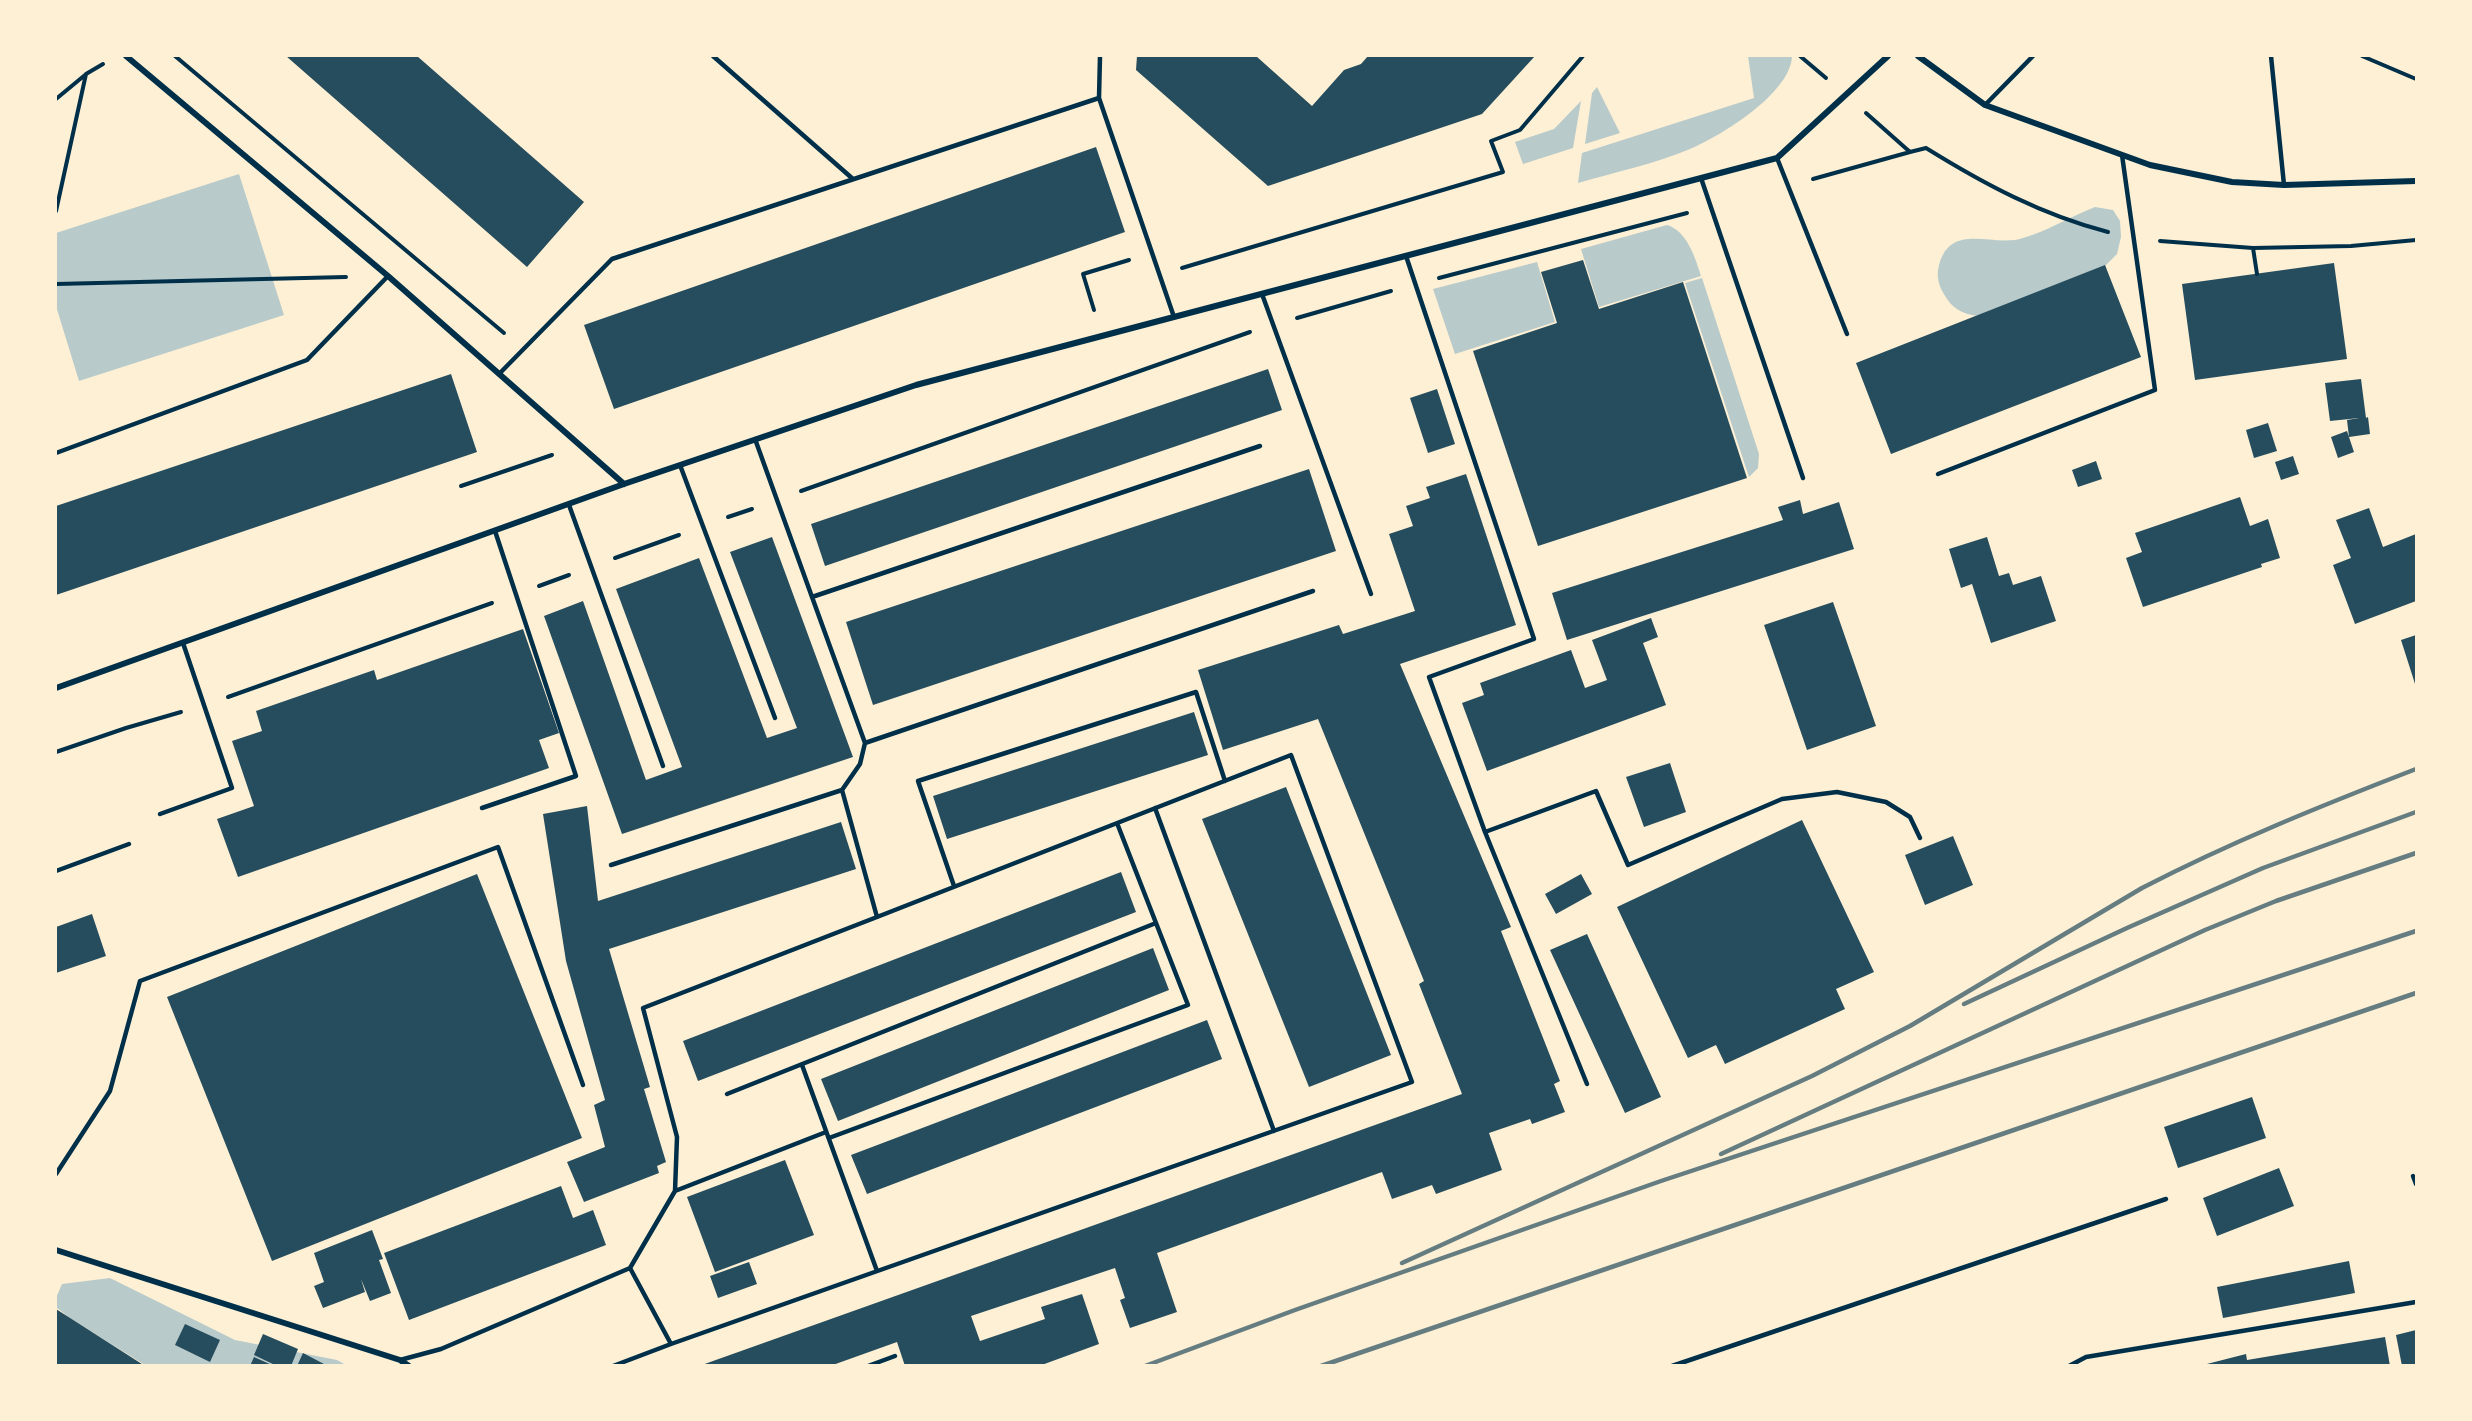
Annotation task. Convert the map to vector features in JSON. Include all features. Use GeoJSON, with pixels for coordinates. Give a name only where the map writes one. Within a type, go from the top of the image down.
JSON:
{"type":"FeatureCollection","features":[{"type":"Feature","properties":{"kind":"street"},"geometry":{"type":"LineString","coordinates":[[126,56],[388,276],[624,484]]}},
{"type":"Feature","properties":{"kind":"street"},"geometry":{"type":"LineString","coordinates":[[56,688],[624,484],[916,385],[1777,158],[1888,56]]}},
{"type":"Feature","properties":{"kind":"street"},"geometry":{"type":"LineString","coordinates":[[1918,56],[1985,105],[2150,165],[2232,182],[2284,185],[2416,181]]}},
{"type":"Feature","properties":{"kind":"street"},"geometry":{"type":"LineString","coordinates":[[56,1250],[400,1360],[409,1365]]}},
{"type":"Feature","properties":{"kind":"lane"},"geometry":{"type":"LineString","coordinates":[[713,56],[853,179]]}},
{"type":"Feature","properties":{"kind":"lane"},"geometry":{"type":"LineString","coordinates":[[1100,56],[1099,98],[1174,317]]}},
{"type":"Feature","properties":{"kind":"lane"},"geometry":{"type":"LineString","coordinates":[[1985,105],[2033,56]]}},
{"type":"Feature","properties":{"kind":"lane"},"geometry":{"type":"LineString","coordinates":[[2271,56],[2284,185]]}},
{"type":"Feature","properties":{"kind":"lane"},"geometry":{"type":"LineString","coordinates":[[500,373],[612,259],[1099,98]]}},
{"type":"Feature","properties":{"kind":"lane"},"geometry":{"type":"LineString","coordinates":[[1938,474],[2155,390],[2122,155]]}},
{"type":"Feature","properties":{"kind":"lane"},"geometry":{"type":"LineString","coordinates":[[1777,158],[1847,334]]}},
{"type":"Feature","properties":{"kind":"lane"},"geometry":{"type":"LineString","coordinates":[[1701,178],[1803,478]]}},
{"type":"Feature","properties":{"kind":"lane"},"geometry":{"type":"LineString","coordinates":[[1406,256],[1534,639],[1429,676],[1485,832],[1587,1084]]}},
{"type":"Feature","properties":{"kind":"lane"},"geometry":{"type":"LineString","coordinates":[[56,453],[307,360],[388,276]]}},
{"type":"Feature","properties":{"kind":"lane"},"geometry":{"type":"LineString","coordinates":[[1262,294],[1371,594]]}},
{"type":"Feature","properties":{"kind":"lane"},"geometry":{"type":"LineString","coordinates":[[610,864],[842,790],[860,764],[865,743],[755,438]]}},
{"type":"Feature","properties":{"kind":"lane"},"geometry":{"type":"LineString","coordinates":[[812,597],[1260,446]]}},
{"type":"Feature","properties":{"kind":"lane"},"geometry":{"type":"LineString","coordinates":[[680,465],[775,718]]}},
{"type":"Feature","properties":{"kind":"lane"},"geometry":{"type":"LineString","coordinates":[[568,505],[663,766]]}},
{"type":"Feature","properties":{"kind":"lane"},"geometry":{"type":"LineString","coordinates":[[482,808],[576,776],[495,531]]}},
{"type":"Feature","properties":{"kind":"lane"},"geometry":{"type":"LineString","coordinates":[[865,743],[1313,591]]}},
{"type":"Feature","properties":{"kind":"lane"},"geometry":{"type":"LineString","coordinates":[[160,814],[232,788],[183,643]]}},
{"type":"Feature","properties":{"kind":"lane"},"geometry":{"type":"LineString","coordinates":[[954,886],[918,781],[1196,692],[1225,781]]}},
{"type":"Feature","properties":{"kind":"lane"},"geometry":{"type":"LineString","coordinates":[[400,1360],[441,1349],[630,1268],[675,1191],[677,1137],[643,1008],[1291,755],[1412,1082],[614,1365]]}},
{"type":"Feature","properties":{"kind":"lane"},"geometry":{"type":"LineString","coordinates":[[842,790],[877,917]]}},
{"type":"Feature","properties":{"kind":"lane"},"geometry":{"type":"LineString","coordinates":[[1485,832],[1596,791],[1628,865],[1782,799],[1837,792],[1886,802],[1910,817],[1920,838]]}},
{"type":"Feature","properties":{"kind":"lane"},"geometry":{"type":"LineString","coordinates":[[1155,808],[1274,1131]]}},
{"type":"Feature","properties":{"kind":"lane"},"geometry":{"type":"LineString","coordinates":[[829,1138],[1188,1005],[1117,823]]}},
{"type":"Feature","properties":{"kind":"lane"},"geometry":{"type":"LineString","coordinates":[[56,871],[129,844]]}},
{"type":"Feature","properties":{"kind":"lane"},"geometry":{"type":"LineString","coordinates":[[56,1174],[110,1091],[140,981],[498,847],[583,1084]]}},
{"type":"Feature","properties":{"kind":"lane"},"geometry":{"type":"LineString","coordinates":[[727,1094],[1156,923]]}},
{"type":"Feature","properties":{"kind":"lane"},"geometry":{"type":"LineString","coordinates":[[802,1065],[878,1271]]}},
{"type":"Feature","properties":{"kind":"lane"},"geometry":{"type":"LineString","coordinates":[[675,1191],[826,1132]]}},
{"type":"Feature","properties":{"kind":"lane"},"geometry":{"type":"LineString","coordinates":[[2413,1176],[2416,1184]]}},
{"type":"Feature","properties":{"kind":"lane"},"geometry":{"type":"LineString","coordinates":[[1672,1365],[2166,1199]]}},
{"type":"Feature","properties":{"kind":"lane"},"geometry":{"type":"LineString","coordinates":[[630,1268],[671,1344]]}},
{"type":"Feature","properties":{"kind":"lane"},"geometry":{"type":"LineString","coordinates":[[2069,1365],[2086,1357],[2416,1302]]}},
{"type":"Feature","properties":{"kind":"lane"},"geometry":{"type":"LineString","coordinates":[[868,1365],[895,1356]]}},
{"type":"Feature","properties":{"kind":"path"},"geometry":{"type":"LineString","coordinates":[[175,56],[523,349]]}},
{"type":"Feature","properties":{"kind":"path"},"geometry":{"type":"LineString","coordinates":[[1160,274],[1503,172],[1491,141],[1520,130],[1582,56]]}},
{"type":"Feature","properties":{"kind":"path"},"geometry":{"type":"LineString","coordinates":[[1800,56],[1910,152]]}},
{"type":"Feature","properties":{"kind":"path"},"geometry":{"type":"LineString","coordinates":[[2362,56],[2416,79]]}},
{"type":"Feature","properties":{"kind":"path"},"geometry":{"type":"LineString","coordinates":[[56,99],[86,74],[106,62]]}},
{"type":"Feature","properties":{"kind":"path"},"geometry":{"type":"LineString","coordinates":[[56,211],[86,74]]}},
{"type":"Feature","properties":{"kind":"path"},"geometry":{"type":"LineString","coordinates":[[1788,185],[1926,148],[1971,176],[2042,211],[2080,225],[2134,238],[2253,248],[2351,246],[2416,240]]}},
{"type":"Feature","properties":{"kind":"path"},"geometry":{"type":"LineString","coordinates":[[56,752],[126,728],[205,706],[703,526],[1273,325],[1416,284],[1711,206]]}},
{"type":"Feature","properties":{"kind":"path"},"geometry":{"type":"LineString","coordinates":[[2253,248],[2257,273]]}},
{"type":"Feature","properties":{"kind":"path"},"geometry":{"type":"LineString","coordinates":[[1102,336],[1083,274],[1152,253]]}},
{"type":"Feature","properties":{"kind":"path"},"geometry":{"type":"LineString","coordinates":[[56,284],[388,276]]}},
{"type":"Feature","properties":{"kind":"path"},"geometry":{"type":"LineString","coordinates":[[461,486],[582,446]]}},
{"type":"Feature","properties":{"kind":"shaded area"},"geometry":{"type":"Polygon","coordinates":[[[1748,56],[1792,56],[1789,70],[1780,84],[1752,112],[1736,124],[1703,143],[1677,154],[1578,183],[1582,153],[1754,98],[1748,56]]]}},
{"type":"Feature","properties":{"kind":"shaded area"},"geometry":{"type":"Polygon","coordinates":[[[1597,87],[1620,133],[1585,144],[1592,93],[1597,87]]]}},
{"type":"Feature","properties":{"kind":"shaded area"},"geometry":{"type":"Polygon","coordinates":[[[1581,101],[1573,148],[1523,164],[1515,142],[1554,129],[1581,101]]]}},
{"type":"Feature","properties":{"kind":"shaded area"},"geometry":{"type":"Polygon","coordinates":[[[239,174],[284,315],[79,381],[56,306],[56,233],[239,174]]]}},
{"type":"Feature","properties":{"kind":"shaded area"},"geometry":{"type":"Polygon","coordinates":[[[2095,207],[2113,210],[2120,221],[2121,237],[2117,254],[2095,276],[1983,316],[1961,312],[1950,303],[1944,294],[1938,280],[1938,270],[1945,252],[1953,244],[1974,239],[2023,238],[2095,207]]]}},
{"type":"Feature","properties":{"kind":"shaded area"},"geometry":{"type":"Polygon","coordinates":[[[1667,225],[1674,228],[1685,239],[1701,276],[1599,307],[1581,249],[1667,225]]]}},
{"type":"Feature","properties":{"kind":"shaded area"},"geometry":{"type":"Polygon","coordinates":[[[1537,262],[1555,322],[1455,354],[1433,289],[1537,262]]]}},
{"type":"Feature","properties":{"kind":"shaded area"},"geometry":{"type":"Polygon","coordinates":[[[1702,278],[1759,454],[1758,468],[1749,477],[1685,283],[1702,278]]]}},
{"type":"Feature","properties":{"kind":"shaded area"},"geometry":{"type":"Polygon","coordinates":[[[110,1278],[235,1340],[337,1360],[346,1365],[145,1365],[71,1319],[56,1307],[56,1298],[62,1284],[110,1278]]]}},
{"type":"Feature","properties":{"kind":"building"},"geometry":{"type":"Polygon","coordinates":[[[286,56],[417,56],[584,202],[527,267],[286,56]]]}},
{"type":"Feature","properties":{"kind":"building"},"geometry":{"type":"Polygon","coordinates":[[[1137,56],[1256,56],[1312,106],[1344,70],[1361,64],[1368,56],[1535,56],[1482,114],[1268,186],[1136,70],[1137,56]]]}},
{"type":"Feature","properties":{"kind":"building"},"geometry":{"type":"Polygon","coordinates":[[[1096,147],[1125,232],[614,409],[584,325],[1096,147]]]}},
{"type":"Feature","properties":{"kind":"building"},"geometry":{"type":"Polygon","coordinates":[[[1583,260],[1599,309],[1683,282],[1747,478],[1538,546],[1473,351],[1557,323],[1541,272],[1583,260]]]}},
{"type":"Feature","properties":{"kind":"building"},"geometry":{"type":"Polygon","coordinates":[[[2334,263],[2347,359],[2195,380],[2182,284],[2334,263]]]}},
{"type":"Feature","properties":{"kind":"building"},"geometry":{"type":"Polygon","coordinates":[[[2105,265],[2141,357],[1891,454],[1856,363],[2105,265]]]}},
{"type":"Feature","properties":{"kind":"building"},"geometry":{"type":"Polygon","coordinates":[[[1268,369],[1282,410],[825,566],[811,524],[1268,369]]]}},
{"type":"Feature","properties":{"kind":"building"},"geometry":{"type":"Polygon","coordinates":[[[451,374],[477,452],[56,595],[56,506],[451,374]]]}},
{"type":"Feature","properties":{"kind":"building"},"geometry":{"type":"Polygon","coordinates":[[[2361,379],[2370,434],[2349,437],[2347,420],[2359,418],[2330,421],[2325,383],[2361,379]]]}},
{"type":"Feature","properties":{"kind":"building"},"geometry":{"type":"Polygon","coordinates":[[[1437,389],[1455,444],[1428,453],[1410,398],[1437,389]]]}},
{"type":"Feature","properties":{"kind":"building"},"geometry":{"type":"Polygon","coordinates":[[[2268,423],[2277,451],[2254,458],[2246,430],[2268,423]]]}},
{"type":"Feature","properties":{"kind":"building"},"geometry":{"type":"Polygon","coordinates":[[[2347,431],[2354,452],[2338,458],[2331,437],[2347,431]]]}},
{"type":"Feature","properties":{"kind":"building"},"geometry":{"type":"Polygon","coordinates":[[[2293,456],[2299,474],[2281,480],[2275,462],[2293,456]]]}},
{"type":"Feature","properties":{"kind":"building"},"geometry":{"type":"Polygon","coordinates":[[[2096,461],[2102,479],[2078,487],[2072,470],[2096,461]]]}},
{"type":"Feature","properties":{"kind":"building"},"geometry":{"type":"Polygon","coordinates":[[[1309,469],[1336,551],[873,705],[846,622],[1309,469]]]}},
{"type":"Feature","properties":{"kind":"building"},"geometry":{"type":"Polygon","coordinates":[[[1466,474],[1516,625],[1400,664],[1511,927],[1501,931],[1560,1081],[1554,1084],[1565,1112],[1532,1124],[1530,1119],[1489,1133],[1502,1170],[1436,1194],[1432,1185],[1392,1199],[1382,1172],[1157,1253],[1177,1312],[1130,1328],[1120,1300],[1125,1298],[1115,1268],[971,1316],[980,1341],[1045,1319],[1041,1307],[1082,1294],[1099,1344],[1039,1366],[905,1366],[897,1342],[830,1366],[699,1366],[1462,1094],[1419,984],[1424,981],[1318,719],[1223,750],[1198,670],[1339,625],[1343,634],[1415,611],[1389,534],[1413,526],[1406,506],[1430,498],[1426,487],[1466,474]]]}},
{"type":"Feature","properties":{"kind":"building"},"geometry":{"type":"Polygon","coordinates":[[[2240,497],[2250,526],[2268,519],[2280,558],[2261,564],[2262,567],[2143,607],[2126,558],[2142,552],[2135,533],[2240,497]]]}},
{"type":"Feature","properties":{"kind":"building"},"geometry":{"type":"Polygon","coordinates":[[[1800,500],[1803,514],[1839,502],[1854,549],[1567,640],[1552,593],[1783,520],[1778,507],[1800,500]]]}},
{"type":"Feature","properties":{"kind":"building"},"geometry":{"type":"Polygon","coordinates":[[[2369,508],[2383,547],[2416,534],[2416,601],[2355,624],[2333,565],[2351,558],[2336,520],[2369,508]]]}},
{"type":"Feature","properties":{"kind":"building"},"geometry":{"type":"Polygon","coordinates":[[[772,537],[853,757],[622,834],[544,616],[583,601],[646,780],[682,767],[616,589],[699,558],[767,738],[797,728],[730,552],[772,537]]]}},
{"type":"Feature","properties":{"kind":"building"},"geometry":{"type":"Polygon","coordinates":[[[1987,537],[1999,576],[2009,573],[2013,585],[2041,576],[2056,621],[1991,643],[1972,584],[1961,588],[1949,549],[1987,537]]]}},
{"type":"Feature","properties":{"kind":"building"},"geometry":{"type":"Polygon","coordinates":[[[1833,602],[1876,726],[1807,750],[1764,625],[1833,602]]]}},
{"type":"Feature","properties":{"kind":"building"},"geometry":{"type":"Polygon","coordinates":[[[1651,618],[1658,637],[1643,643],[1666,705],[1487,771],[1462,703],[1484,695],[1480,683],[1571,650],[1585,688],[1607,680],[1592,640],[1651,618]]]}},
{"type":"Feature","properties":{"kind":"building"},"geometry":{"type":"Polygon","coordinates":[[[523,629],[559,733],[539,740],[549,768],[238,877],[217,819],[254,806],[232,741],[262,731],[256,711],[374,670],[377,680],[523,629]]]}},
{"type":"Feature","properties":{"kind":"building"},"geometry":{"type":"Polygon","coordinates":[[[2416,635],[2416,687],[2401,640],[2416,635]]]}},
{"type":"Feature","properties":{"kind":"building"},"geometry":{"type":"Polygon","coordinates":[[[1194,712],[1208,755],[947,839],[933,796],[1194,712]]]}},
{"type":"Feature","properties":{"kind":"building"},"geometry":{"type":"Polygon","coordinates":[[[1670,763],[1686,812],[1644,827],[1626,777],[1670,763]]]}},
{"type":"Feature","properties":{"kind":"building"},"geometry":{"type":"Polygon","coordinates":[[[1286,787],[1391,1055],[1309,1087],[1202,819],[1286,787]]]}},
{"type":"Feature","properties":{"kind":"building"},"geometry":{"type":"Polygon","coordinates":[[[587,806],[598,901],[841,822],[856,869],[609,949],[650,1087],[644,1089],[666,1162],[657,1166],[659,1173],[584,1202],[567,1162],[605,1147],[594,1105],[605,1100],[566,961],[543,814],[587,806]]]}},
{"type":"Feature","properties":{"kind":"building"},"geometry":{"type":"Polygon","coordinates":[[[1802,820],[1874,972],[1836,989],[1845,1009],[1725,1064],[1716,1045],[1688,1058],[1617,907],[1802,820]]]}},
{"type":"Feature","properties":{"kind":"building"},"geometry":{"type":"Polygon","coordinates":[[[1953,836],[1973,885],[1925,905],[1905,855],[1953,836]]]}},
{"type":"Feature","properties":{"kind":"building"},"geometry":{"type":"Polygon","coordinates":[[[1121,872],[1136,912],[698,1081],[683,1041],[1121,872]]]}},
{"type":"Feature","properties":{"kind":"building"},"geometry":{"type":"Polygon","coordinates":[[[477,874],[582,1138],[272,1261],[167,997],[477,874]]]}},
{"type":"Feature","properties":{"kind":"building"},"geometry":{"type":"Polygon","coordinates":[[[1581,874],[1592,894],[1556,914],[1545,894],[1581,874]]]}},
{"type":"Feature","properties":{"kind":"building"},"geometry":{"type":"Polygon","coordinates":[[[92,914],[106,956],[56,973],[56,927],[92,914]]]}},
{"type":"Feature","properties":{"kind":"building"},"geometry":{"type":"Polygon","coordinates":[[[1587,934],[1661,1097],[1625,1113],[1550,950],[1587,934]]]}},
{"type":"Feature","properties":{"kind":"building"},"geometry":{"type":"Polygon","coordinates":[[[1153,948],[1169,990],[838,1121],[821,1079],[1153,948]]]}},
{"type":"Feature","properties":{"kind":"building"},"geometry":{"type":"Polygon","coordinates":[[[1207,1020],[1222,1059],[867,1194],[851,1155],[1207,1020]]]}},
{"type":"Feature","properties":{"kind":"building"},"geometry":{"type":"Polygon","coordinates":[[[2252,1097],[2266,1138],[2178,1168],[2164,1127],[2252,1097]]]}},
{"type":"Feature","properties":{"kind":"building"},"geometry":{"type":"Polygon","coordinates":[[[785,1160],[814,1235],[715,1272],[687,1197],[785,1160]]]}},
{"type":"Feature","properties":{"kind":"building"},"geometry":{"type":"Polygon","coordinates":[[[2279,1168],[2294,1206],[2217,1236],[2203,1198],[2279,1168]]]}},
{"type":"Feature","properties":{"kind":"building"},"geometry":{"type":"Polygon","coordinates":[[[561,1186],[573,1218],[593,1210],[606,1245],[409,1320],[384,1253],[561,1186]]]}},
{"type":"Feature","properties":{"kind":"building"},"geometry":{"type":"Polygon","coordinates":[[[372,1230],[383,1259],[379,1260],[391,1293],[370,1301],[361,1279],[365,1292],[323,1308],[314,1286],[324,1282],[314,1253],[372,1230]]]}},
{"type":"Feature","properties":{"kind":"building"},"geometry":{"type":"Polygon","coordinates":[[[2349,1261],[2355,1293],[2223,1318],[2217,1287],[2349,1261]]]}},
{"type":"Feature","properties":{"kind":"building"},"geometry":{"type":"Polygon","coordinates":[[[749,1262],[757,1284],[718,1298],[710,1276],[749,1262]]]}},
{"type":"Feature","properties":{"kind":"building"},"geometry":{"type":"Polygon","coordinates":[[[56,1309],[145,1366],[56,1366],[56,1309]]]}},
{"type":"Feature","properties":{"kind":"building"},"geometry":{"type":"Polygon","coordinates":[[[185,1324],[220,1340],[210,1362],[175,1345],[185,1324]]]}},
{"type":"Feature","properties":{"kind":"building"},"geometry":{"type":"Polygon","coordinates":[[[2416,1330],[2416,1366],[2402,1366],[2396,1335],[2416,1330]]]}},
{"type":"Feature","properties":{"kind":"building"},"geometry":{"type":"Polygon","coordinates":[[[263,1334],[298,1349],[291,1366],[277,1366],[254,1355],[263,1334]]]}},
{"type":"Feature","properties":{"kind":"building"},"geometry":{"type":"Polygon","coordinates":[[[2385,1337],[2390,1366],[2199,1366],[2246,1354],[2247,1360],[2385,1337]]]}},
{"type":"Feature","properties":{"kind":"building"},"geometry":{"type":"Polygon","coordinates":[[[303,1353],[324,1364],[323,1366],[297,1366],[303,1353]]]}},
{"type":"Feature","properties":{"kind":"building"},"geometry":{"type":"Polygon","coordinates":[[[254,1357],[274,1366],[250,1366],[254,1357]]]}},
{"type":"Feature","properties":{"kind":"railway"},"geometry":{"type":"LineString","coordinates":[[1402,1263],[1812,1076],[1910,1026],[2142,888],[2176,871],[2346,796],[2416,769]]}},
{"type":"Feature","properties":{"kind":"railway"},"geometry":{"type":"LineString","coordinates":[[1964,1004],[2263,868],[2416,812]]}},
{"type":"Feature","properties":{"kind":"railway"},"geometry":{"type":"LineString","coordinates":[[1721,1154],[2205,930],[2276,901],[2416,853]]}},
{"type":"Feature","properties":{"kind":"railway"},"geometry":{"type":"LineString","coordinates":[[1145,1366],[1295,1310],[1661,1181],[2416,931]]}},
{"type":"Feature","properties":{"kind":"railway"},"geometry":{"type":"LineString","coordinates":[[1321,1366],[2416,993]]}}]}
